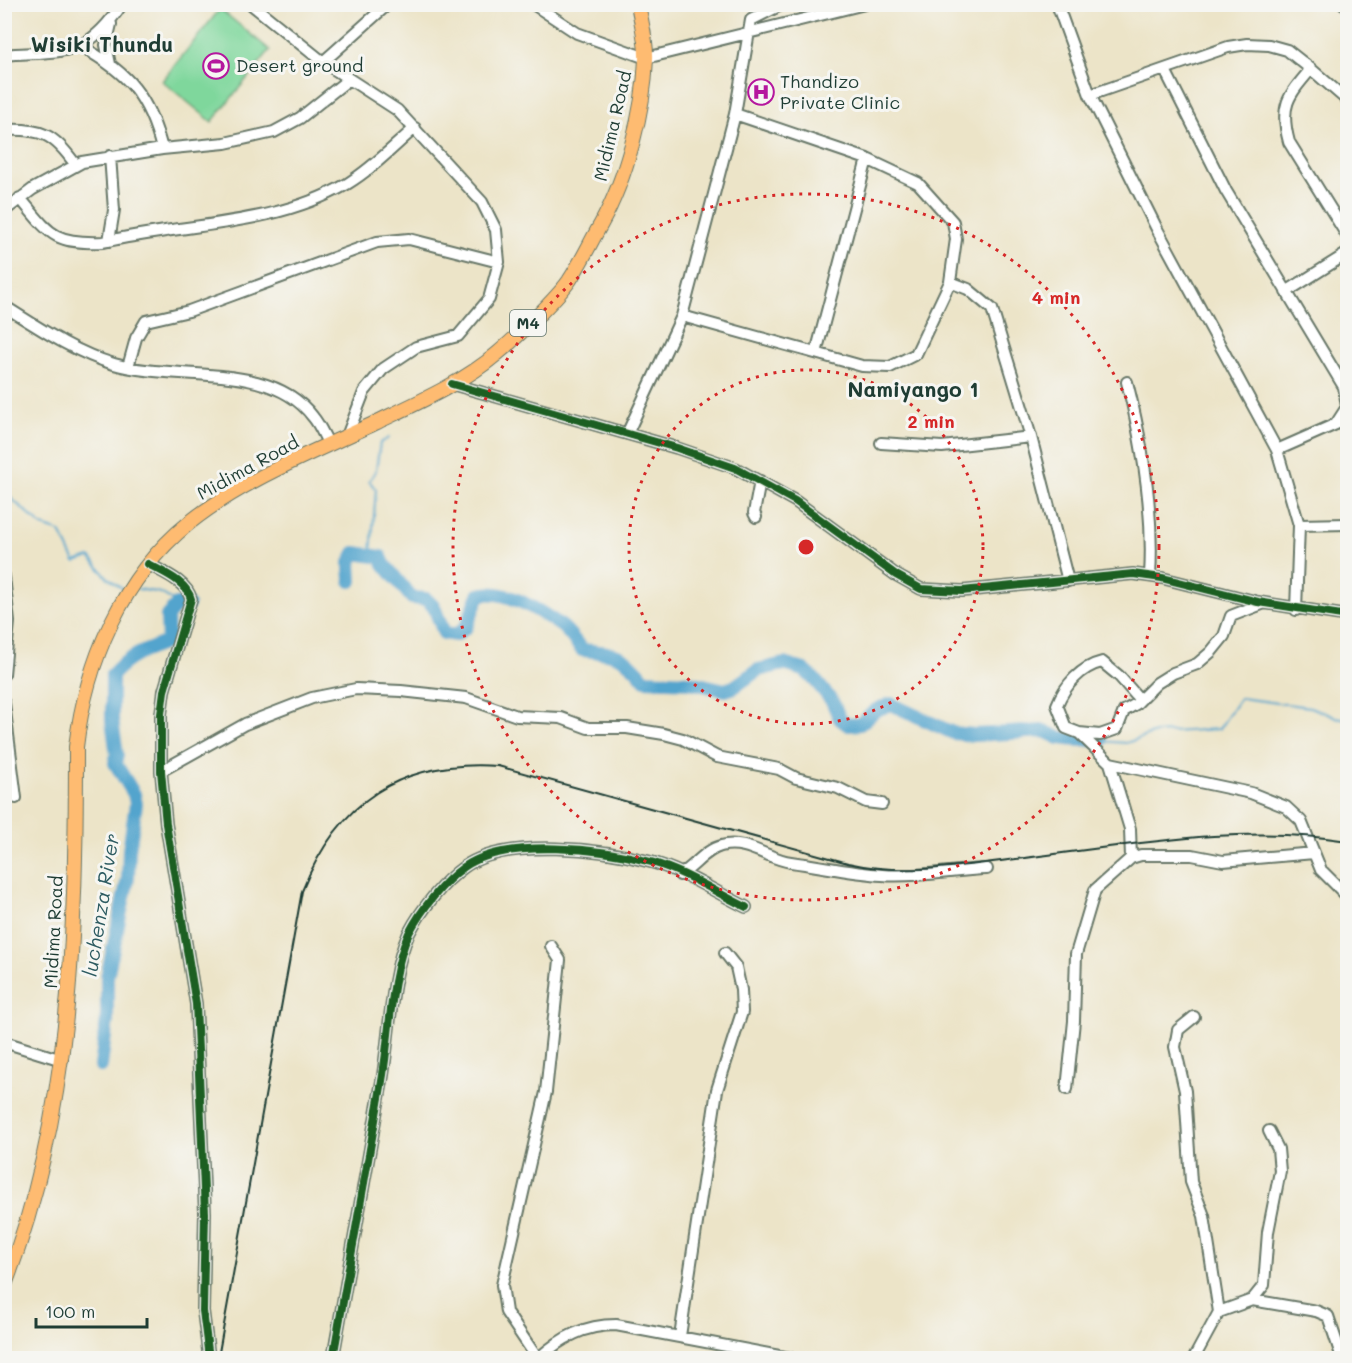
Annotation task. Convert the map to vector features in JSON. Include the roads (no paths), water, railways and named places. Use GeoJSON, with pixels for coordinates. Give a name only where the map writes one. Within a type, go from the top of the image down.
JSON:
{"type":"FeatureCollection","features":[{"type":"Feature","properties":{"kind":"main road","name":"Midima Road"},"geometry":{"type":"LineString","coordinates":[[4,1287],[28,1222],[42,1173],[62,1060],[73,954],[76,747],[79,719],[86,689],[109,626],[148,564],[188,524],[248,484],[452,384],[498,353],[568,283],[610,207],[622,176],[638,110],[646,58],[638,4]]}},
{"type":"Feature","properties":{"kind":"street"},"geometry":{"type":"LineString","coordinates":[[4,55],[82,47],[111,22],[122,4]]}},
{"type":"Feature","properties":{"kind":"street"},"geometry":{"type":"LineString","coordinates":[[251,4],[323,62],[384,100],[415,128],[482,202],[496,230],[498,262],[489,300],[458,336],[416,347],[383,369],[371,381],[358,404],[347,436]]}},
{"type":"Feature","properties":{"kind":"street"},"geometry":{"type":"LineString","coordinates":[[323,62],[388,4]]}},
{"type":"Feature","properties":{"kind":"street"},"geometry":{"type":"LineString","coordinates":[[533,4],[577,33],[646,58],[865,4]]}},
{"type":"Feature","properties":{"kind":"street"},"geometry":{"type":"LineString","coordinates":[[627,434],[682,316],[735,114],[751,20],[783,4]]}},
{"type":"Feature","properties":{"kind":"street"},"geometry":{"type":"LineString","coordinates":[[1057,4],[1090,95],[1157,229],[1277,450],[1299,525],[1296,610]]}},
{"type":"Feature","properties":{"kind":"street"},"geometry":{"type":"LineString","coordinates":[[110,64],[106,45],[111,22]]}},
{"type":"Feature","properties":{"kind":"street"},"geometry":{"type":"LineString","coordinates":[[1090,95],[1228,47],[1247,44],[1269,45],[1287,50],[1347,101]]}},
{"type":"Feature","properties":{"kind":"street"},"geometry":{"type":"LineString","coordinates":[[82,47],[110,64],[143,96],[150,110],[162,149]]}},
{"type":"Feature","properties":{"kind":"street"},"geometry":{"type":"LineString","coordinates":[[1311,69],[1291,92],[1286,104],[1285,126],[1299,160],[1347,237]]}},
{"type":"Feature","properties":{"kind":"street"},"geometry":{"type":"LineString","coordinates":[[1165,70],[1226,191],[1344,387],[1347,406],[1336,424],[1277,450]]}},
{"type":"Feature","properties":{"kind":"street"},"geometry":{"type":"LineString","coordinates":[[4,211],[20,198],[75,164],[110,156],[225,143],[274,132],[300,118],[349,79]]}},
{"type":"Feature","properties":{"kind":"street"},"geometry":{"type":"LineString","coordinates":[[682,316],[862,366],[890,367],[916,354],[950,282],[956,238],[953,222],[918,183],[867,159],[735,114]]}},
{"type":"Feature","properties":{"kind":"street"},"geometry":{"type":"LineString","coordinates":[[20,198],[56,238],[79,243],[109,241],[273,214],[302,204],[355,179],[415,128]]}},
{"type":"Feature","properties":{"kind":"street"},"geometry":{"type":"LineString","coordinates":[[4,130],[42,132],[64,149],[75,164]]}},
{"type":"Feature","properties":{"kind":"street"},"geometry":{"type":"LineString","coordinates":[[109,241],[114,210],[110,156]]}},
{"type":"Feature","properties":{"kind":"street"},"geometry":{"type":"LineString","coordinates":[[816,353],[867,159]]}},
{"type":"Feature","properties":{"kind":"street"},"geometry":{"type":"LineString","coordinates":[[128,368],[135,338],[146,321],[189,311],[377,242],[409,239],[498,262]]}},
{"type":"Feature","properties":{"kind":"street"},"geometry":{"type":"LineString","coordinates":[[1286,292],[1347,254]]}},
{"type":"Feature","properties":{"kind":"street"},"geometry":{"type":"LineString","coordinates":[[950,282],[968,289],[992,309],[1031,437],[1068,581]]}},
{"type":"Feature","properties":{"kind":"street"},"geometry":{"type":"LineString","coordinates":[[4,306],[81,351],[128,368],[243,380],[280,389],[314,417],[329,445]]}},
{"type":"Feature","properties":{"kind":"street"},"geometry":{"type":"LineString","coordinates":[[1127,382],[1142,441],[1150,531],[1150,576]]}},
{"type":"Feature","properties":{"kind":"street"},"geometry":{"type":"LineString","coordinates":[[452,384],[706,457],[760,481],[795,501],[896,575],[921,589],[962,591],[1125,574],[1150,576],[1296,610],[1347,616]]}},
{"type":"Feature","properties":{"kind":"street"},"geometry":{"type":"LineString","coordinates":[[881,442],[942,447],[1031,437]]}},
{"type":"Feature","properties":{"kind":"street"},"geometry":{"type":"LineString","coordinates":[[756,517],[754,513],[760,481]]}},
{"type":"Feature","properties":{"kind":"street"},"geometry":{"type":"LineString","coordinates":[[1299,525],[1347,524]]}},
{"type":"Feature","properties":{"kind":"street"},"geometry":{"type":"LineString","coordinates":[[148,564],[183,585],[189,591],[191,599],[164,691],[161,714],[161,771],[166,824],[196,1004],[205,1213],[203,1311],[209,1359]]}},
{"type":"Feature","properties":{"kind":"street"},"geometry":{"type":"LineString","coordinates":[[4,576],[7,621],[4,674]]}},
{"type":"Feature","properties":{"kind":"street"},"geometry":{"type":"LineString","coordinates":[[1140,700],[1108,665],[1102,662],[1087,667],[1073,680],[1056,705],[1066,728],[1079,733],[1109,734],[1117,729],[1124,711],[1140,700],[1165,677],[1197,664],[1211,652],[1224,636],[1231,616],[1265,604]]}},
{"type":"Feature","properties":{"kind":"street"},"geometry":{"type":"LineString","coordinates":[[161,771],[245,724],[312,698],[356,689],[401,691],[466,698],[517,716],[561,718],[588,728],[627,728],[664,734],[683,739],[717,757],[779,769],[796,778],[838,788],[866,802],[882,804]]}},
{"type":"Feature","properties":{"kind":"street"},"geometry":{"type":"LineString","coordinates":[[4,704],[16,798]]}},
{"type":"Feature","properties":{"kind":"street"},"geometry":{"type":"LineString","coordinates":[[1079,733],[1110,764],[1130,829],[1131,858]]}},
{"type":"Feature","properties":{"kind":"street"},"geometry":{"type":"LineString","coordinates":[[1110,764],[1165,777],[1203,782],[1273,801],[1286,807],[1301,821],[1322,870],[1347,897]]}},
{"type":"Feature","properties":{"kind":"street"},"geometry":{"type":"LineString","coordinates":[[680,875],[695,867],[709,852],[721,845],[758,849],[786,861],[883,875],[987,869]]}},
{"type":"Feature","properties":{"kind":"street"},"geometry":{"type":"LineString","coordinates":[[333,1359],[386,1056],[397,978],[409,934],[436,895],[465,867],[496,854],[542,848],[583,850],[653,862],[746,907]]}},
{"type":"Feature","properties":{"kind":"street"},"geometry":{"type":"LineString","coordinates":[[1067,1089],[1074,1020],[1076,954],[1095,890],[1131,858],[1141,855],[1192,855],[1223,861],[1314,853]]}},
{"type":"Feature","properties":{"kind":"street"},"geometry":{"type":"LineString","coordinates":[[551,946],[560,960],[546,1092],[502,1285],[506,1311],[538,1359],[566,1336],[591,1327],[616,1325],[790,1359]]}},
{"type":"Feature","properties":{"kind":"street"},"geometry":{"type":"LineString","coordinates":[[680,1336],[717,1090],[742,1012],[741,990],[736,967],[725,953]]}},
{"type":"Feature","properties":{"kind":"street"},"geometry":{"type":"LineString","coordinates":[[1194,1017],[1178,1030],[1175,1047],[1185,1091],[1191,1182],[1204,1216],[1219,1312],[1194,1359]]}},
{"type":"Feature","properties":{"kind":"street"},"geometry":{"type":"LineString","coordinates":[[4,1042],[62,1060]]}},
{"type":"Feature","properties":{"kind":"street"},"geometry":{"type":"LineString","coordinates":[[1252,1300],[1263,1285],[1268,1232],[1280,1171],[1278,1149],[1269,1131]]}},
{"type":"Feature","properties":{"kind":"street"},"geometry":{"type":"LineString","coordinates":[[1219,1312],[1252,1300],[1317,1311],[1328,1316],[1342,1359]]}},
{"type":"Feature","properties":{"kind":"waterway"},"geometry":{"type":"LineString","coordinates":[[371,554],[376,489],[369,481],[376,470],[380,443],[389,438]]}},
{"type":"Feature","properties":{"kind":"waterway"},"geometry":{"type":"LineString","coordinates":[[4,492],[42,526],[60,532],[75,562],[90,557],[107,577],[123,589]]}},
{"type":"Feature","properties":{"kind":"waterway"},"geometry":{"type":"LineString","coordinates":[[351,581],[350,563],[355,553],[381,557],[384,564],[412,598],[426,599],[434,607],[444,633],[456,635],[466,627],[479,595],[489,593],[510,597],[532,607],[560,625],[582,650],[618,656],[631,664],[645,680],[690,682],[725,690],[734,687],[758,670],[784,664],[804,670],[814,679],[832,701],[840,719],[848,725],[860,724],[876,710],[891,704],[953,733],[974,735],[1044,731],[1059,738],[1082,740]]}},
{"type":"Feature","properties":{"kind":"waterway"},"geometry":{"type":"LineString","coordinates":[[138,589],[161,593],[178,604]]}},
{"type":"Feature","properties":{"kind":"waterway","name":"luchenza River"},"geometry":{"type":"LineString","coordinates":[[101,1066],[107,1020],[107,977],[128,878],[129,850],[136,804],[134,794],[115,763],[117,755],[112,720],[112,675],[131,659],[168,642],[167,616],[178,604],[188,605]]}},
{"type":"Feature","properties":{"kind":"waterway"},"geometry":{"type":"LineString","coordinates":[[1101,741],[1126,743],[1155,733],[1219,729],[1240,698],[1310,707],[1335,717],[1348,719]]}},
{"type":"Feature","properties":{"kind":"waterway"},"geometry":{"type":"LineString","coordinates":[[1089,740],[1101,741]]}},
{"type":"Feature","properties":{"kind":"railway"},"geometry":{"type":"LineString","coordinates":[[218,1358],[302,891],[317,860],[334,833],[354,810],[377,792],[402,779],[431,770],[463,766],[498,766],[848,863],[890,869],[953,867],[1182,838],[1224,835],[1307,836],[1348,841]]}},
{"type":"Feature","properties":{"kind":"place","name":"Desert ground"},"geometry":{"type":"Point","coordinates":[216,66]}},
{"type":"Feature","properties":{"kind":"place","name":"Thandizo Private Clinic"},"geometry":{"type":"Point","coordinates":[761,92]}},
{"type":"Feature","properties":{"kind":"district","name":"Wisiki Thundu"},"geometry":{"type":"Point","coordinates":[102,45]}},
{"type":"Feature","properties":{"kind":"district","name":"Namiyango 1"},"geometry":{"type":"Point","coordinates":[913,390]}}]}
